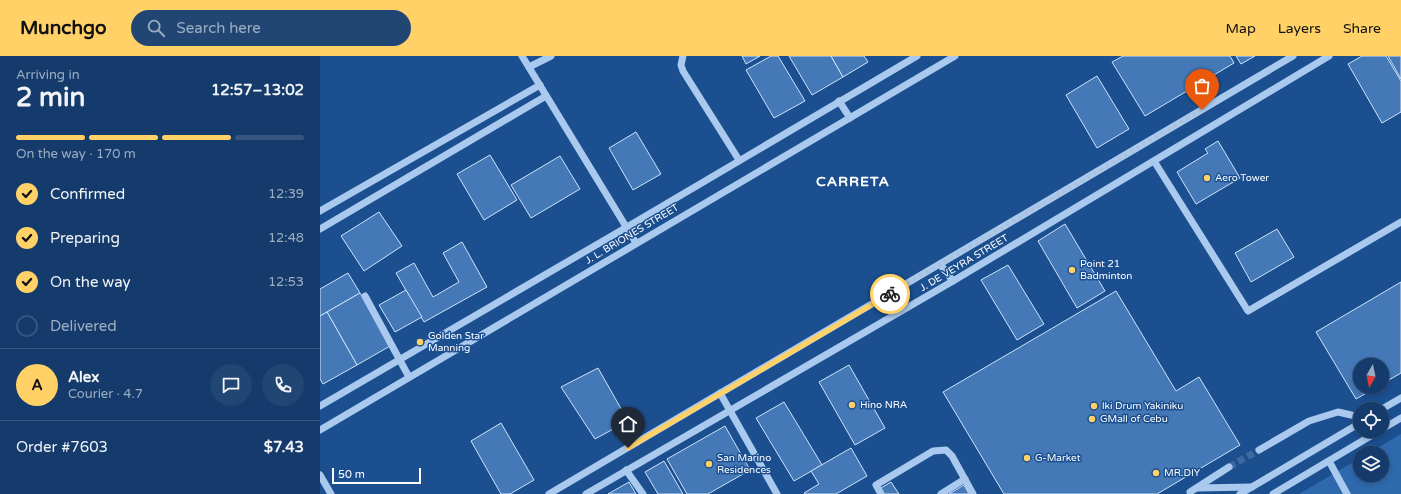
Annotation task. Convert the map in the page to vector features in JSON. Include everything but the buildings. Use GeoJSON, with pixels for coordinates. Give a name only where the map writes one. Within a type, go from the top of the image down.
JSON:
{"type":"FeatureCollection","features":[{"type":"Feature","properties":{"kind":"street"},"geometry":{"type":"LineString","coordinates":[[522,56],[636,243]]}},
{"type":"Feature","properties":{"kind":"street"},"geometry":{"type":"LineString","coordinates":[[529,67],[551,56]]}},
{"type":"Feature","properties":{"kind":"street"},"geometry":{"type":"LineString","coordinates":[[683,56],[681,65],[683,71],[739,160]]}},
{"type":"Feature","properties":{"kind":"street","name":"J. L. BRIONES STREET"},"geometry":{"type":"LineString","coordinates":[[320,406],[916,56]]}},
{"type":"Feature","properties":{"kind":"street","name":"J. L. BRIONES STREET"},"geometry":{"type":"LineString","coordinates":[[320,430],[955,56]]}},
{"type":"Feature","properties":{"kind":"street","name":"J. DE VEYRA STREET"},"geometry":{"type":"LineString","coordinates":[[549,494],[1293,56]]}},
{"type":"Feature","properties":{"kind":"street","name":"J. DE VEYRA STREET"},"geometry":{"type":"LineString","coordinates":[[586,494],[953,281],[1329,56]]}},
{"type":"Feature","properties":{"kind":"street"},"geometry":{"type":"LineString","coordinates":[[320,211],[540,85]]}},
{"type":"Feature","properties":{"kind":"street"},"geometry":{"type":"LineString","coordinates":[[320,229],[546,96]]}},
{"type":"Feature","properties":{"kind":"street"},"geometry":{"type":"LineString","coordinates":[[839,101],[850,118]]}},
{"type":"Feature","properties":{"kind":"street"},"geometry":{"type":"LineString","coordinates":[[1154,161],[1248,311],[1401,222]]}},
{"type":"Feature","properties":{"kind":"street"},"geometry":{"type":"LineString","coordinates":[[350,194],[357,207]]}},
{"type":"Feature","properties":{"kind":"street"},"geometry":{"type":"LineString","coordinates":[[940,264],[953,281]]}},
{"type":"Feature","properties":{"kind":"street"},"geometry":{"type":"LineString","coordinates":[[364,296],[409,377]]}},
{"type":"Feature","properties":{"kind":"street"},"geometry":{"type":"LineString","coordinates":[[720,394],[777,494]]}},
{"type":"Feature","properties":{"kind":"street"},"geometry":{"type":"LineString","coordinates":[[1389,405],[1401,398]]}},
{"type":"Feature","properties":{"kind":"street"},"geometry":{"type":"LineString","coordinates":[[1259,450],[1310,421],[1338,412],[1353,415]]}},
{"type":"Feature","properties":{"kind":"street"},"geometry":{"type":"LineString","coordinates":[[1389,425],[1401,418]]}},
{"type":"Feature","properties":{"kind":"street"},"geometry":{"type":"LineString","coordinates":[[1240,494],[1353,426]]}},
{"type":"Feature","properties":{"kind":"street"},"geometry":{"type":"LineString","coordinates":[[1273,494],[1367,438]]}},
{"type":"Feature","properties":{"kind":"street"},"geometry":{"type":"LineString","coordinates":[[882,494],[876,485],[933,451],[946,450],[952,456],[974,494]]}},
{"type":"Feature","properties":{"kind":"street"},"geometry":{"type":"LineString","coordinates":[[1329,461],[1347,494]]}},
{"type":"Feature","properties":{"kind":"street"},"geometry":{"type":"LineString","coordinates":[[1190,492],[1229,467]]}},
{"type":"Feature","properties":{"kind":"street"},"geometry":{"type":"LineString","coordinates":[[626,470],[643,494]]}},
{"type":"Feature","properties":{"kind":"street"},"geometry":{"type":"LineString","coordinates":[[320,475],[331,494]]}},
{"type":"Feature","properties":{"kind":"street"},"geometry":{"type":"LineString","coordinates":[[941,494],[965,479]]}},
{"type":"Feature","properties":{"kind":"street"},"geometry":{"type":"LineString","coordinates":[[1196,488],[1252,487]]}},
{"type":"Feature","properties":{"kind":"shaded area"},"geometry":{"type":"Polygon","coordinates":[[[1401,434],[1401,494],[1299,494],[1353,462],[1353,482],[1389,482],[1389,446],[1381,446],[1401,434]]]}},
{"type":"Feature","properties":{"kind":"tunnel"},"geometry":{"type":"LineString","coordinates":[[1229,467],[1259,450]]}},
{"type":"Feature","properties":{"kind":"way so far"},"geometry":{"type":"LineString","coordinates":[[890,294],[1202,110]]}},
{"type":"Feature","properties":{"kind":"place","name":"Aero Tower"},"geometry":{"type":"Point","coordinates":[1207,178]}},
{"type":"Feature","properties":{"kind":"place","name":"Point 21 Badminton"},"geometry":{"type":"Point","coordinates":[1072,270]}},
{"type":"Feature","properties":{"kind":"place","name":"Golden Star Manning"},"geometry":{"type":"Point","coordinates":[420,342]}},
{"type":"Feature","properties":{"kind":"place","name":"Hino NRA"},"geometry":{"type":"Point","coordinates":[852,405]}},
{"type":"Feature","properties":{"kind":"place","name":"lki Drum Yakiniku"},"geometry":{"type":"Point","coordinates":[1094,406]}},
{"type":"Feature","properties":{"kind":"place","name":"GMall of Cebu"},"geometry":{"type":"Point","coordinates":[1092,419]}},
{"type":"Feature","properties":{"kind":"place","name":"G-Market"},"geometry":{"type":"Point","coordinates":[1027,458]}},
{"type":"Feature","properties":{"kind":"place","name":"San Marino Residences"},"geometry":{"type":"Point","coordinates":[709,464]}},
{"type":"Feature","properties":{"kind":"place","name":"MR.DIY"},"geometry":{"type":"Point","coordinates":[1156,473]}},
{"type":"Feature","properties":{"kind":"district","name":"CARRETA"},"geometry":{"type":"Point","coordinates":[853,181]}},
{"type":"Feature","properties":{"kind":"route"},"geometry":{"type":"LineString","coordinates":[[628,448],[890,294]]}}]}
